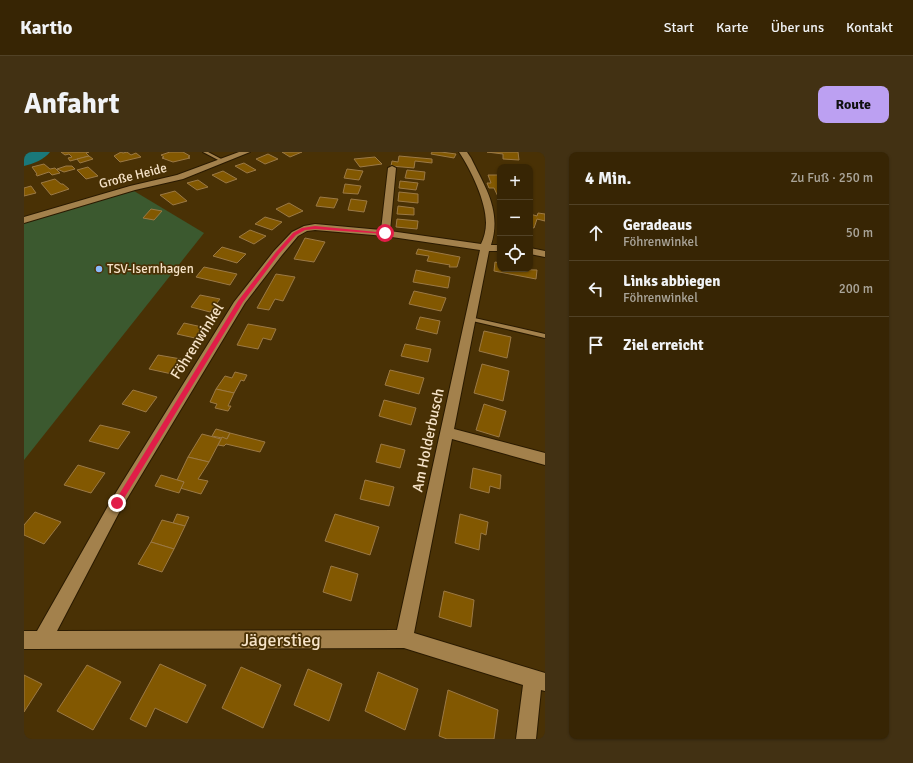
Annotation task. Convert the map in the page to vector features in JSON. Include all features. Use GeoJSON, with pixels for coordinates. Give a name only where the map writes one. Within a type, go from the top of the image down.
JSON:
{"type":"FeatureCollection","features":[{"type":"Feature","properties":{"kind":"street","name":"Große Heide"},"geometry":{"type":"LineString","coordinates":[[24,220],[133,188],[180,177],[246,152]]}},
{"type":"Feature","properties":{"kind":"street","name":"Am Holderbusch"},"geometry":{"type":"LineString","coordinates":[[404,639],[485,248],[490,233],[491,222],[488,206],[463,152]]}},
{"type":"Feature","properties":{"kind":"street"},"geometry":{"type":"LineString","coordinates":[[385,233],[392,168]]}},
{"type":"Feature","properties":{"kind":"street","name":"Föhrenwinkel"},"geometry":{"type":"LineString","coordinates":[[33,640],[240,302],[278,253],[295,234],[304,229],[315,227],[385,233],[485,248],[497,248]]}},
{"type":"Feature","properties":{"kind":"street"},"geometry":{"type":"LineString","coordinates":[[533,252],[545,254]]}},
{"type":"Feature","properties":{"kind":"street"},"geometry":{"type":"LineString","coordinates":[[447,432],[545,460]]}},
{"type":"Feature","properties":{"kind":"street","name":"Jägerstieg"},"geometry":{"type":"LineString","coordinates":[[33,640],[404,639],[539,680],[526,739]]}},
{"type":"Feature","properties":{"kind":"lane"},"geometry":{"type":"LineString","coordinates":[[205,152],[223,161]]}},
{"type":"Feature","properties":{"kind":"lane"},"geometry":{"type":"LineString","coordinates":[[470,319],[545,336]]}},
{"type":"Feature","properties":{"kind":"green space","name":"TSV-Isernhagen"},"geometry":{"type":"Polygon","coordinates":[[[134,191],[204,233],[24,460],[24,222],[134,191]]]}},
{"type":"Feature","properties":{"kind":"building"},"geometry":{"type":"Polygon","coordinates":[[[61,152],[89,152],[86,153],[89,156],[70,161],[68,158],[72,157],[69,154],[65,155],[61,152]]]}},
{"type":"Feature","properties":{"kind":"building"},"geometry":{"type":"Polygon","coordinates":[[[121,152],[127,152],[131,155],[136,153],[141,157],[120,162],[114,156],[121,152]]]}},
{"type":"Feature","properties":{"kind":"building"},"geometry":{"type":"Polygon","coordinates":[[[170,152],[183,152],[190,156],[188,157],[190,158],[173,162],[162,158],[164,157],[161,155],[170,152]]]}},
{"type":"Feature","properties":{"kind":"building"},"geometry":{"type":"Polygon","coordinates":[[[282,152],[302,152],[290,157],[282,152]]]}},
{"type":"Feature","properties":{"kind":"building"},"geometry":{"type":"Polygon","coordinates":[[[432,152],[456,154],[454,158],[431,154],[432,152]]]}},
{"type":"Feature","properties":{"kind":"building"},"geometry":{"type":"Polygon","coordinates":[[[487,152],[518,152],[519,160],[503,159],[503,154],[487,152]]]}},
{"type":"Feature","properties":{"kind":"building"},"geometry":{"type":"Polygon","coordinates":[[[268,154],[278,159],[265,164],[256,159],[268,154]]]}},
{"type":"Feature","properties":{"kind":"building"},"geometry":{"type":"Polygon","coordinates":[[[89,156],[93,159],[80,163],[77,159],[89,156]]]}},
{"type":"Feature","properties":{"kind":"building"},"geometry":{"type":"Polygon","coordinates":[[[399,156],[432,159],[432,163],[415,161],[414,168],[391,166],[392,161],[398,162],[399,156]]]}},
{"type":"Feature","properties":{"kind":"building"},"geometry":{"type":"Polygon","coordinates":[[[375,157],[382,164],[360,167],[354,159],[375,157]]]}},
{"type":"Feature","properties":{"kind":"building"},"geometry":{"type":"Polygon","coordinates":[[[244,163],[256,170],[247,173],[235,166],[244,163]]]}},
{"type":"Feature","properties":{"kind":"building"},"geometry":{"type":"Polygon","coordinates":[[[44,164],[50,169],[55,168],[60,173],[52,175],[49,172],[37,176],[32,167],[44,164]]]}},
{"type":"Feature","properties":{"kind":"building"},"geometry":{"type":"Polygon","coordinates":[[[72,166],[75,169],[64,172],[57,169],[72,166]]]}},
{"type":"Feature","properties":{"kind":"building"},"geometry":{"type":"Polygon","coordinates":[[[88,167],[98,176],[86,179],[77,170],[88,167]]]}},
{"type":"Feature","properties":{"kind":"building"},"geometry":{"type":"Polygon","coordinates":[[[347,169],[363,171],[359,180],[344,178],[347,169]]]}},
{"type":"Feature","properties":{"kind":"building"},"geometry":{"type":"Polygon","coordinates":[[[407,170],[425,172],[424,180],[405,178],[407,170]]]}},
{"type":"Feature","properties":{"kind":"building"},"geometry":{"type":"Polygon","coordinates":[[[223,171],[237,179],[226,183],[212,175],[223,171]]]}},
{"type":"Feature","properties":{"kind":"building"},"geometry":{"type":"Polygon","coordinates":[[[488,175],[497,175],[497,194],[494,188],[489,188],[487,183],[491,183],[488,175]]]}},
{"type":"Feature","properties":{"kind":"building"},"geometry":{"type":"Polygon","coordinates":[[[55,179],[69,189],[51,195],[41,183],[55,179]]]}},
{"type":"Feature","properties":{"kind":"building"},"geometry":{"type":"Polygon","coordinates":[[[198,180],[208,187],[197,190],[187,183],[198,180]]]}},
{"type":"Feature","properties":{"kind":"building"},"geometry":{"type":"Polygon","coordinates":[[[400,181],[418,183],[416,190],[399,188],[400,181]]]}},
{"type":"Feature","properties":{"kind":"building"},"geometry":{"type":"Polygon","coordinates":[[[345,184],[361,186],[358,194],[343,193],[345,184]]]}},
{"type":"Feature","properties":{"kind":"building"},"geometry":{"type":"Polygon","coordinates":[[[31,186],[36,193],[24,196],[24,188],[31,186]]]}},
{"type":"Feature","properties":{"kind":"building"},"geometry":{"type":"Polygon","coordinates":[[[175,191],[187,201],[173,205],[160,195],[175,191]]]}},
{"type":"Feature","properties":{"kind":"building"},"geometry":{"type":"Polygon","coordinates":[[[399,192],[418,194],[418,203],[398,201],[399,192]]]}},
{"type":"Feature","properties":{"kind":"building"},"geometry":{"type":"Polygon","coordinates":[[[320,197],[338,199],[334,208],[316,206],[320,197]]]}},
{"type":"Feature","properties":{"kind":"building"},"geometry":{"type":"Polygon","coordinates":[[[351,199],[367,201],[364,212],[348,210],[351,199]]]}},
{"type":"Feature","properties":{"kind":"building"},"geometry":{"type":"Polygon","coordinates":[[[289,203],[303,211],[289,217],[276,209],[289,203]]]}},
{"type":"Feature","properties":{"kind":"building"},"geometry":{"type":"Polygon","coordinates":[[[398,206],[414,208],[414,215],[397,214],[398,206]]]}},
{"type":"Feature","properties":{"kind":"building"},"geometry":{"type":"Polygon","coordinates":[[[151,209],[162,211],[154,220],[143,218],[151,209]]]}},
{"type":"Feature","properties":{"kind":"building"},"geometry":{"type":"Polygon","coordinates":[[[538,213],[545,214],[545,221],[537,219],[533,228],[533,215],[537,216],[538,213]]]}},
{"type":"Feature","properties":{"kind":"building"},"geometry":{"type":"Polygon","coordinates":[[[265,217],[282,222],[272,230],[255,224],[265,217]]]}},
{"type":"Feature","properties":{"kind":"building"},"geometry":{"type":"Polygon","coordinates":[[[397,219],[418,221],[417,229],[396,227],[397,219]]]}},
{"type":"Feature","properties":{"kind":"building"},"geometry":{"type":"Polygon","coordinates":[[[250,230],[266,236],[254,244],[239,237],[250,230]]]}},
{"type":"Feature","properties":{"kind":"building"},"geometry":{"type":"Polygon","coordinates":[[[305,238],[325,242],[314,262],[294,259],[305,238]]]}},
{"type":"Feature","properties":{"kind":"building"},"geometry":{"type":"Polygon","coordinates":[[[222,247],[246,254],[237,263],[213,256],[222,247]]]}},
{"type":"Feature","properties":{"kind":"building"},"geometry":{"type":"Polygon","coordinates":[[[418,249],[460,257],[457,267],[449,267],[450,265],[427,261],[429,256],[416,254],[418,249]]]}},
{"type":"Feature","properties":{"kind":"building"},"geometry":{"type":"Polygon","coordinates":[[[495,262],[497,262],[497,272],[494,271],[495,262]]]}},
{"type":"Feature","properties":{"kind":"building"},"geometry":{"type":"Polygon","coordinates":[[[204,267],[237,274],[230,285],[196,277],[204,267]]]}},
{"type":"Feature","properties":{"kind":"building"},"geometry":{"type":"Polygon","coordinates":[[[416,270],[450,277],[448,288],[413,282],[416,270]]]}},
{"type":"Feature","properties":{"kind":"building"},"geometry":{"type":"Polygon","coordinates":[[[533,270],[537,270],[536,279],[499,272],[533,272],[533,270]]]}},
{"type":"Feature","properties":{"kind":"building"},"geometry":{"type":"Polygon","coordinates":[[[276,274],[295,277],[283,301],[275,299],[269,310],[257,308],[276,274]]]}},
{"type":"Feature","properties":{"kind":"building"},"geometry":{"type":"Polygon","coordinates":[[[414,291],[446,298],[441,311],[409,304],[414,291]]]}},
{"type":"Feature","properties":{"kind":"building"},"geometry":{"type":"Polygon","coordinates":[[[200,295],[220,299],[210,312],[191,307],[200,295]]]}},
{"type":"Feature","properties":{"kind":"building"},"geometry":{"type":"Polygon","coordinates":[[[420,317],[440,321],[437,334],[416,329],[420,317]]]}},
{"type":"Feature","properties":{"kind":"building"},"geometry":{"type":"Polygon","coordinates":[[[184,323],[202,327],[195,338],[177,334],[184,323]]]}},
{"type":"Feature","properties":{"kind":"building"},"geometry":{"type":"Polygon","coordinates":[[[248,324],[276,329],[271,340],[263,338],[258,349],[237,345],[248,324]]]}},
{"type":"Feature","properties":{"kind":"building"},"geometry":{"type":"Polygon","coordinates":[[[484,331],[511,337],[507,358],[479,351],[484,331]]]}},
{"type":"Feature","properties":{"kind":"building"},"geometry":{"type":"Polygon","coordinates":[[[405,344],[431,349],[428,362],[401,356],[405,344]]]}},
{"type":"Feature","properties":{"kind":"building"},"geometry":{"type":"Polygon","coordinates":[[[158,355],[181,359],[172,374],[149,369],[158,355]]]}},
{"type":"Feature","properties":{"kind":"building"},"geometry":{"type":"Polygon","coordinates":[[[482,364],[509,371],[503,401],[474,393],[482,364]]]}},
{"type":"Feature","properties":{"kind":"building"},"geometry":{"type":"Polygon","coordinates":[[[390,370],[424,378],[419,394],[385,385],[390,370]]]}},
{"type":"Feature","properties":{"kind":"building"},"geometry":{"type":"Polygon","coordinates":[[[235,372],[247,375],[244,381],[241,380],[234,393],[216,389],[225,376],[232,378],[235,372]]]}},
{"type":"Feature","properties":{"kind":"building"},"geometry":{"type":"Polygon","coordinates":[[[216,389],[234,393],[228,406],[231,406],[228,411],[215,408],[217,404],[210,402],[216,389]]]}},
{"type":"Feature","properties":{"kind":"building"},"geometry":{"type":"Polygon","coordinates":[[[133,390],[157,397],[146,412],[122,404],[133,390]]]}},
{"type":"Feature","properties":{"kind":"building"},"geometry":{"type":"Polygon","coordinates":[[[384,400],[416,408],[411,425],[379,416],[384,400]]]}},
{"type":"Feature","properties":{"kind":"building"},"geometry":{"type":"Polygon","coordinates":[[[484,404],[506,411],[499,437],[476,430],[484,404]]]}},
{"type":"Feature","properties":{"kind":"building"},"geometry":{"type":"Polygon","coordinates":[[[100,425],[130,432],[118,449],[89,441],[100,425]]]}},
{"type":"Feature","properties":{"kind":"building"},"geometry":{"type":"Polygon","coordinates":[[[216,429],[230,433],[227,439],[212,436],[216,429]]]}},
{"type":"Feature","properties":{"kind":"building"},"geometry":{"type":"Polygon","coordinates":[[[230,433],[265,442],[260,452],[226,444],[224,446],[218,445],[222,437],[227,439],[230,433]]]}},
{"type":"Feature","properties":{"kind":"building"},"geometry":{"type":"Polygon","coordinates":[[[202,434],[221,439],[209,462],[188,457],[202,434]]]}},
{"type":"Feature","properties":{"kind":"building"},"geometry":{"type":"Polygon","coordinates":[[[381,444],[405,450],[400,468],[376,462],[381,444]]]}},
{"type":"Feature","properties":{"kind":"building"},"geometry":{"type":"Polygon","coordinates":[[[188,457],[209,462],[198,479],[208,481],[201,494],[180,488],[184,482],[177,480],[188,457]]]}},
{"type":"Feature","properties":{"kind":"building"},"geometry":{"type":"Polygon","coordinates":[[[78,465],[105,473],[91,493],[64,485],[78,465]]]}},
{"type":"Feature","properties":{"kind":"building"},"geometry":{"type":"Polygon","coordinates":[[[473,468],[501,475],[500,489],[490,486],[489,493],[470,488],[473,468]]]}},
{"type":"Feature","properties":{"kind":"building"},"geometry":{"type":"Polygon","coordinates":[[[161,475],[184,482],[179,493],[155,486],[161,475]]]}},
{"type":"Feature","properties":{"kind":"building"},"geometry":{"type":"Polygon","coordinates":[[[365,480],[394,487],[389,506],[360,499],[365,480]]]}},
{"type":"Feature","properties":{"kind":"building"},"geometry":{"type":"Polygon","coordinates":[[[35,512],[61,522],[44,544],[24,535],[24,525],[35,512]]]}},
{"type":"Feature","properties":{"kind":"building"},"geometry":{"type":"Polygon","coordinates":[[[177,514],[189,517],[185,526],[173,523],[177,514]]]}},
{"type":"Feature","properties":{"kind":"building"},"geometry":{"type":"Polygon","coordinates":[[[335,514],[379,527],[370,555],[325,541],[335,514]]]}},
{"type":"Feature","properties":{"kind":"building"},"geometry":{"type":"Polygon","coordinates":[[[460,514],[488,522],[486,535],[481,533],[479,550],[455,543],[460,514]]]}},
{"type":"Feature","properties":{"kind":"building"},"geometry":{"type":"Polygon","coordinates":[[[162,520],[185,526],[174,549],[151,542],[162,520]]]}},
{"type":"Feature","properties":{"kind":"building"},"geometry":{"type":"Polygon","coordinates":[[[151,542],[174,549],[162,572],[138,564],[151,542]]]}},
{"type":"Feature","properties":{"kind":"building"},"geometry":{"type":"Polygon","coordinates":[[[331,566],[358,574],[351,601],[323,592],[331,566]]]}},
{"type":"Feature","properties":{"kind":"building"},"geometry":{"type":"Polygon","coordinates":[[[444,591],[474,600],[471,627],[439,617],[444,591]]]}},
{"type":"Feature","properties":{"kind":"building"},"geometry":{"type":"Polygon","coordinates":[[[160,664],[206,685],[187,723],[155,708],[146,727],[130,719],[160,664]]]}},
{"type":"Feature","properties":{"kind":"building"},"geometry":{"type":"Polygon","coordinates":[[[87,665],[121,682],[93,730],[57,711],[87,665]]]}},
{"type":"Feature","properties":{"kind":"building"},"geometry":{"type":"Polygon","coordinates":[[[241,667],[281,685],[263,728],[222,708],[241,667]]]}},
{"type":"Feature","properties":{"kind":"building"},"geometry":{"type":"Polygon","coordinates":[[[308,669],[342,684],[329,721],[294,705],[308,669]]]}},
{"type":"Feature","properties":{"kind":"building"},"geometry":{"type":"Polygon","coordinates":[[[378,672],[418,689],[405,730],[365,711],[378,672]]]}},
{"type":"Feature","properties":{"kind":"building"},"geometry":{"type":"Polygon","coordinates":[[[24,675],[42,684],[24,712],[24,675]]]}},
{"type":"Feature","properties":{"kind":"building"},"geometry":{"type":"Polygon","coordinates":[[[448,690],[498,710],[494,739],[447,739],[439,736],[448,690]]]}},
{"type":"Feature","properties":{"kind":"waterway"},"geometry":{"type":"LineString","coordinates":[[24,161],[41,152]]}},
{"type":"Feature","properties":{"kind":"place","name":"TSV-Isernhagen"},"geometry":{"type":"Point","coordinates":[99,269]}},
{"type":"Feature","properties":{"kind":"route"},"geometry":{"type":"LineString","coordinates":[[117,503],[240,302],[278,253],[295,234],[304,229],[315,227],[385,233]]}}]}
